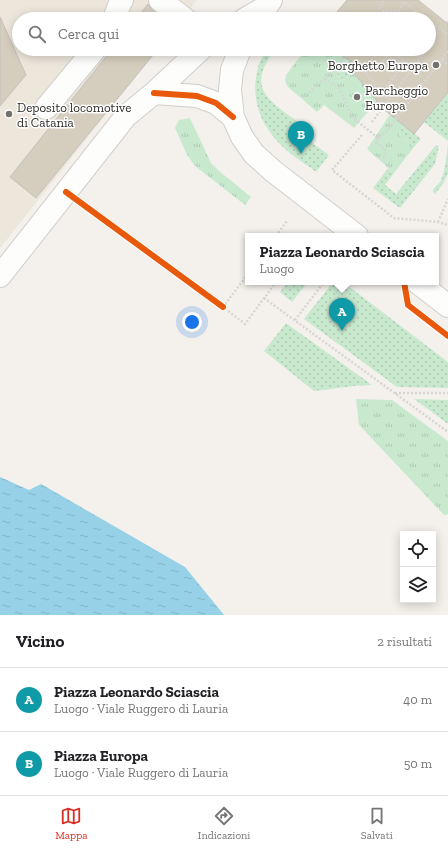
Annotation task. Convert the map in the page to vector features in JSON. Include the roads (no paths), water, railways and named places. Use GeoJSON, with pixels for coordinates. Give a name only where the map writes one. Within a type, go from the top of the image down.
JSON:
{"type":"FeatureCollection","features":[{"type":"Feature","properties":{"kind":"main road"},"geometry":{"type":"LineString","coordinates":[[117,12],[122,0]]}},
{"type":"Feature","properties":{"kind":"main road"},"geometry":{"type":"LineString","coordinates":[[160,0],[176,12]]}},
{"type":"Feature","properties":{"kind":"main road"},"geometry":{"type":"LineString","coordinates":[[46,108],[89,56]]}},
{"type":"Feature","properties":{"kind":"main road"},"geometry":{"type":"LineString","coordinates":[[0,276],[126,116],[154,94],[193,56]]}},
{"type":"Feature","properties":{"kind":"main road"},"geometry":{"type":"LineString","coordinates":[[237,56],[232,70],[230,90],[234,117],[242,137],[254,154],[273,171],[353,233]]}},
{"type":"Feature","properties":{"kind":"main road"},"geometry":{"type":"LineString","coordinates":[[154,94],[197,96],[216,103],[234,117]]}},
{"type":"Feature","properties":{"kind":"main road"},"geometry":{"type":"LineString","coordinates":[[421,285],[448,306]]}},
{"type":"Feature","properties":{"kind":"water"},"geometry":{"type":"Polygon","coordinates":[[[0,477],[29,490],[41,484],[185,567],[224,615],[0,615],[0,477]]]}},
{"type":"Feature","properties":{"kind":"place","name":"Borghetto Europa"},"geometry":{"type":"Point","coordinates":[436,65]}},
{"type":"Feature","properties":{"kind":"place","name":"Parcheggio Europa"},"geometry":{"type":"Point","coordinates":[357,97]}},
{"type":"Feature","properties":{"kind":"place","name":"Deposito locomotive di Catania"},"geometry":{"type":"Point","coordinates":[9,114]}},
{"type":"Feature","properties":{"kind":"place","name":"Piazza Europa"},"geometry":{"type":"Point","coordinates":[301,154]}},
{"type":"Feature","properties":{"kind":"place","name":"Piazza Leonardo Sciascia"},"geometry":{"type":"Point","coordinates":[342,331]}}]}
